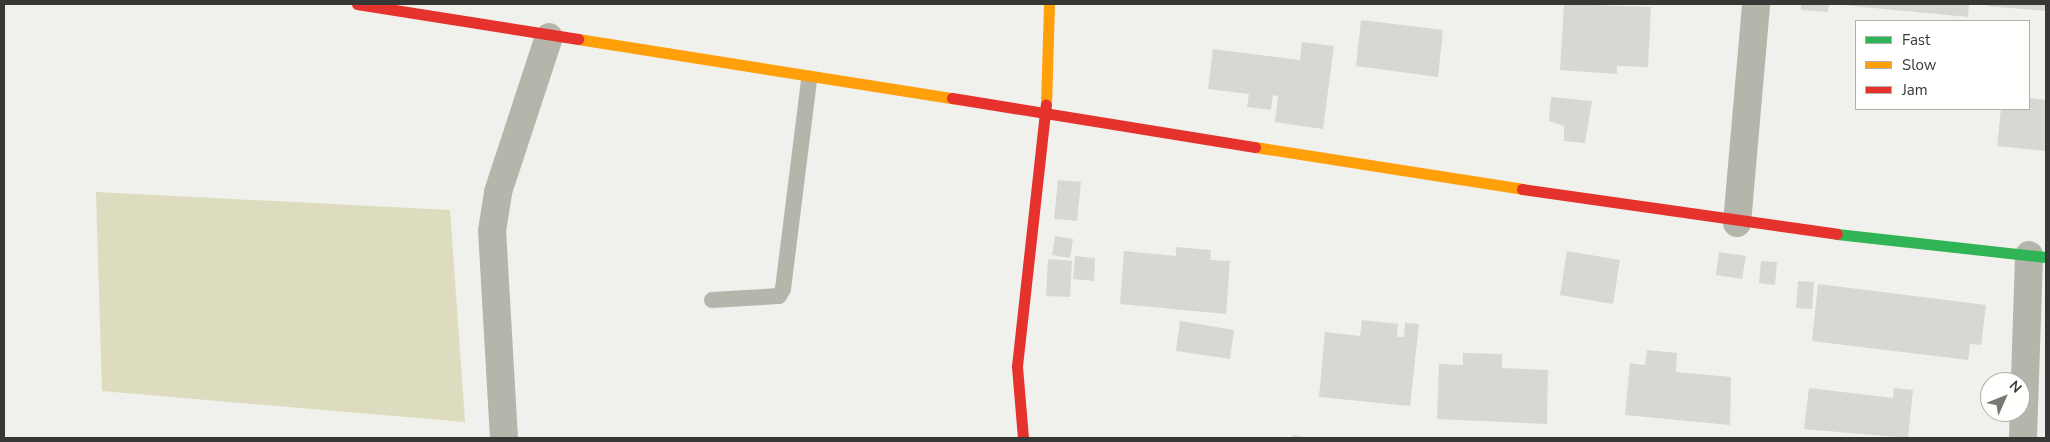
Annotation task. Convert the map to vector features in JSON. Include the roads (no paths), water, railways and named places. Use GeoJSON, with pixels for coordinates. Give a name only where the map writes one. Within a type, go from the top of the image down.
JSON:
{"type":"FeatureCollection","features":[{"type":"Feature","properties":{"kind":"street"},"geometry":{"type":"LineString","coordinates":[[357,4],[808,79],[1046,114],[1736,223],[2038,256],[2023,438]]}},
{"type":"Feature","properties":{"kind":"street"},"geometry":{"type":"LineString","coordinates":[[1023,438],[1017,366],[1046,114],[1049,4]]}},
{"type":"Feature","properties":{"kind":"street"},"geometry":{"type":"LineString","coordinates":[[1736,223],[1756,4]]}},
{"type":"Feature","properties":{"kind":"street"},"geometry":{"type":"LineString","coordinates":[[504,438],[492,231],[498,192],[549,37]]}},
{"type":"Feature","properties":{"kind":"lane"},"geometry":{"type":"LineString","coordinates":[[712,300],[778,296],[783,289],[808,79]]}}]}
